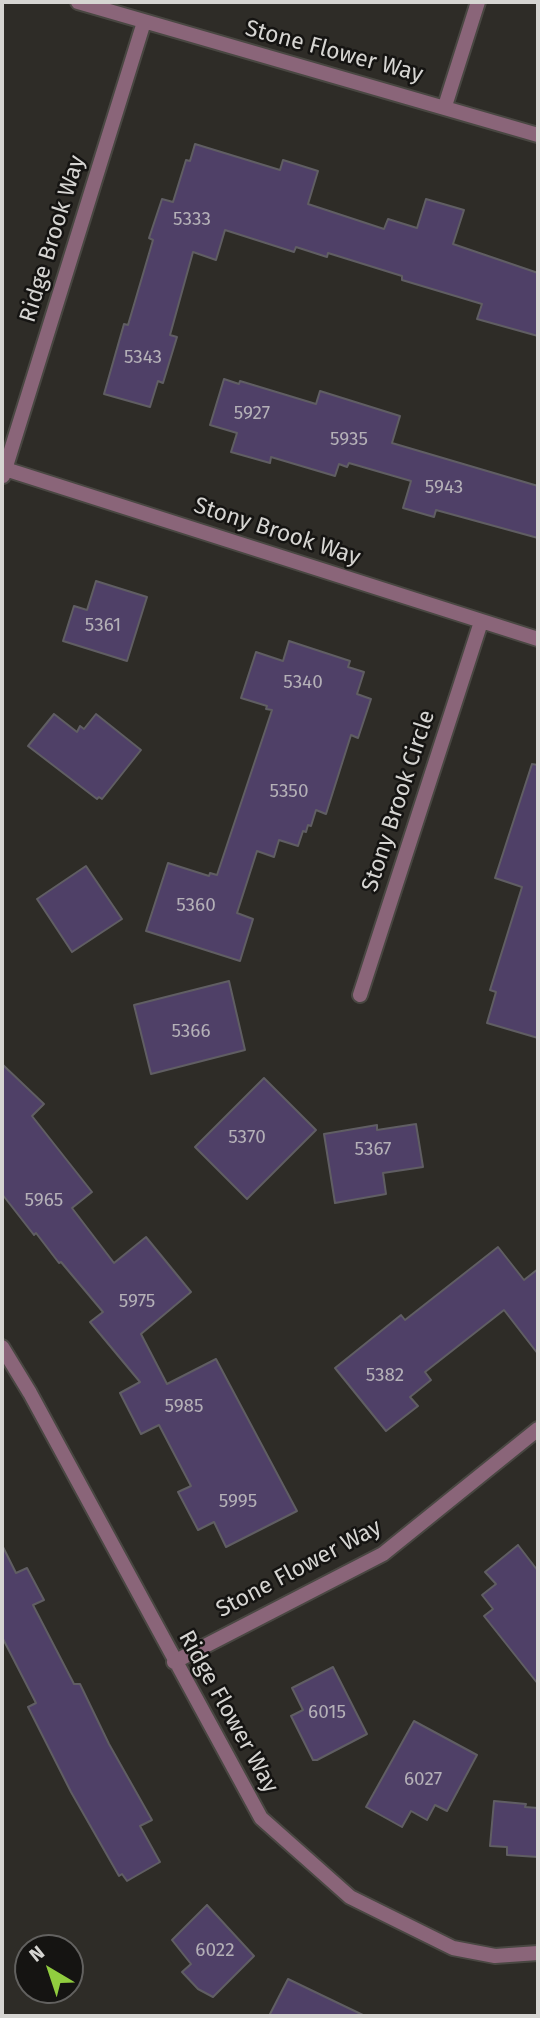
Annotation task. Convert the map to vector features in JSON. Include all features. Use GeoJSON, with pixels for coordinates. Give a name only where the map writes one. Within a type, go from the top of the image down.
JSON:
{"type":"FeatureCollection","features":[{"type":"Feature","properties":{"kind":"street","name":"Stone Flower Way"},"geometry":{"type":"LineString","coordinates":[[78,2],[538,135]]}},
{"type":"Feature","properties":{"kind":"street"},"geometry":{"type":"LineString","coordinates":[[445,106],[478,2]]}},
{"type":"Feature","properties":{"kind":"street","name":"Ridge Brook Way"},"geometry":{"type":"LineString","coordinates":[[3,472],[144,22]]}},
{"type":"Feature","properties":{"kind":"street","name":"Stony Brook Way"},"geometry":{"type":"LineString","coordinates":[[3,472],[538,639]]}},
{"type":"Feature","properties":{"kind":"street","name":"Stony Brook Circle"},"geometry":{"type":"LineString","coordinates":[[360,995],[481,622]]}},
{"type":"Feature","properties":{"kind":"street","name":"Ridge Flower Way"},"geometry":{"type":"LineString","coordinates":[[2,1347],[30,1393],[261,1818],[350,1897],[453,1948],[495,1956],[538,1953]]}},
{"type":"Feature","properties":{"kind":"street","name":"Stone Flower Way"},"geometry":{"type":"LineString","coordinates":[[174,1662],[383,1554],[538,1429]]}},
{"type":"Feature","properties":{"kind":"building"},"geometry":{"type":"Polygon","coordinates":[[[195,144],[280,170],[283,160],[318,171],[308,204],[384,229],[388,219],[417,228],[426,199],[464,210],[453,244],[538,273],[538,336],[477,319],[482,304],[402,280],[402,276],[328,253],[327,257],[296,247],[294,252],[225,230],[216,260],[193,252],[170,335],[177,337],[163,383],[158,381],[150,407],[104,394],[124,324],[128,325],[153,240],[149,238],[162,199],[173,202],[186,160],[190,161],[195,144]]]}},
{"type":"Feature","properties":{"kind":"building"},"geometry":{"type":"Polygon","coordinates":[[[224,379],[239,384],[240,381],[316,404],[320,391],[400,416],[392,443],[538,486],[538,538],[436,510],[434,517],[403,508],[411,481],[349,463],[347,467],[339,464],[335,476],[271,457],[270,463],[231,452],[237,433],[210,425],[224,379]]]}},
{"type":"Feature","properties":{"kind":"building"},"geometry":{"type":"Polygon","coordinates":[[[96,581],[147,597],[127,661],[63,641],[74,606],[87,610],[96,581]]]}},
{"type":"Feature","properties":{"kind":"building"},"geometry":{"type":"Polygon","coordinates":[[[289,641],[350,661],[348,667],[364,672],[357,694],[371,699],[358,738],[351,735],[326,814],[316,810],[311,826],[308,825],[306,832],[303,831],[298,846],[279,840],[274,857],[257,851],[237,913],[253,919],[240,961],[146,931],[168,863],[209,876],[210,873],[217,875],[272,710],[241,698],[256,652],[283,661],[289,641]]]}},
{"type":"Feature","properties":{"kind":"building"},"geometry":{"type":"Polygon","coordinates":[[[54,714],[77,732],[80,726],[84,729],[96,714],[141,750],[102,799],[97,799],[28,746],[54,714]]]}},
{"type":"Feature","properties":{"kind":"building"},"geometry":{"type":"Polygon","coordinates":[[[532,764],[538,765],[538,1038],[487,1023],[496,992],[490,990],[522,887],[495,878],[532,764]]]}},
{"type":"Feature","properties":{"kind":"building"},"geometry":{"type":"Polygon","coordinates":[[[86,866],[122,919],[72,952],[37,899],[86,866]]]}},
{"type":"Feature","properties":{"kind":"building"},"geometry":{"type":"Polygon","coordinates":[[[229,981],[245,1050],[151,1074],[134,1005],[229,981]]]}},
{"type":"Feature","properties":{"kind":"building"},"geometry":{"type":"Polygon","coordinates":[[[2,1064],[44,1104],[32,1116],[92,1192],[72,1208],[114,1263],[146,1237],[191,1292],[141,1334],[167,1384],[216,1359],[297,1511],[226,1547],[214,1522],[198,1530],[178,1492],[191,1486],[159,1425],[141,1434],[120,1393],[140,1382],[90,1322],[103,1312],[36,1233],[34,1235],[2,1194],[2,1064]]]}},
{"type":"Feature","properties":{"kind":"building"},"geometry":{"type":"Polygon","coordinates":[[[264,1078],[316,1130],[247,1199],[195,1147],[264,1078]]]}},
{"type":"Feature","properties":{"kind":"building"},"geometry":{"type":"Polygon","coordinates":[[[416,1124],[423,1167],[383,1173],[386,1194],[335,1203],[324,1134],[377,1125],[377,1130],[416,1124]]]}},
{"type":"Feature","properties":{"kind":"building"},"geometry":{"type":"Polygon","coordinates":[[[498,1247],[524,1280],[538,1269],[538,1354],[504,1310],[425,1372],[431,1380],[410,1397],[418,1406],[386,1431],[335,1368],[401,1315],[405,1320],[498,1247]]]}},
{"type":"Feature","properties":{"kind":"building"},"geometry":{"type":"Polygon","coordinates":[[[2,1545],[16,1573],[27,1568],[44,1600],[33,1605],[74,1684],[80,1684],[109,1744],[152,1820],[140,1826],[160,1862],[127,1881],[122,1874],[119,1876],[71,1792],[28,1707],[36,1703],[2,1637],[2,1545]]]}},
{"type":"Feature","properties":{"kind":"building"},"geometry":{"type":"Polygon","coordinates":[[[518,1545],[538,1571],[538,1684],[484,1616],[493,1609],[482,1595],[496,1584],[485,1572],[518,1545]]]}},
{"type":"Feature","properties":{"kind":"building"},"geometry":{"type":"Polygon","coordinates":[[[333,1667],[367,1734],[313,1760],[291,1716],[303,1710],[292,1688],[333,1667]]]}},
{"type":"Feature","properties":{"kind":"building"},"geometry":{"type":"Polygon","coordinates":[[[414,1721],[477,1755],[447,1811],[435,1805],[427,1820],[411,1811],[402,1827],[366,1807],[414,1721]]]}},
{"type":"Feature","properties":{"kind":"building"},"geometry":{"type":"Polygon","coordinates":[[[494,1801],[538,1808],[538,1857],[507,1855],[507,1847],[490,1846],[494,1801]]]}},
{"type":"Feature","properties":{"kind":"building"},"geometry":{"type":"Polygon","coordinates":[[[207,1905],[254,1956],[213,1997],[198,1989],[182,1972],[191,1964],[172,1940],[207,1905]]]}},
{"type":"Feature","properties":{"kind":"building"},"geometry":{"type":"Polygon","coordinates":[[[288,1979],[365,2016],[269,2016],[288,1979]]]}}]}
